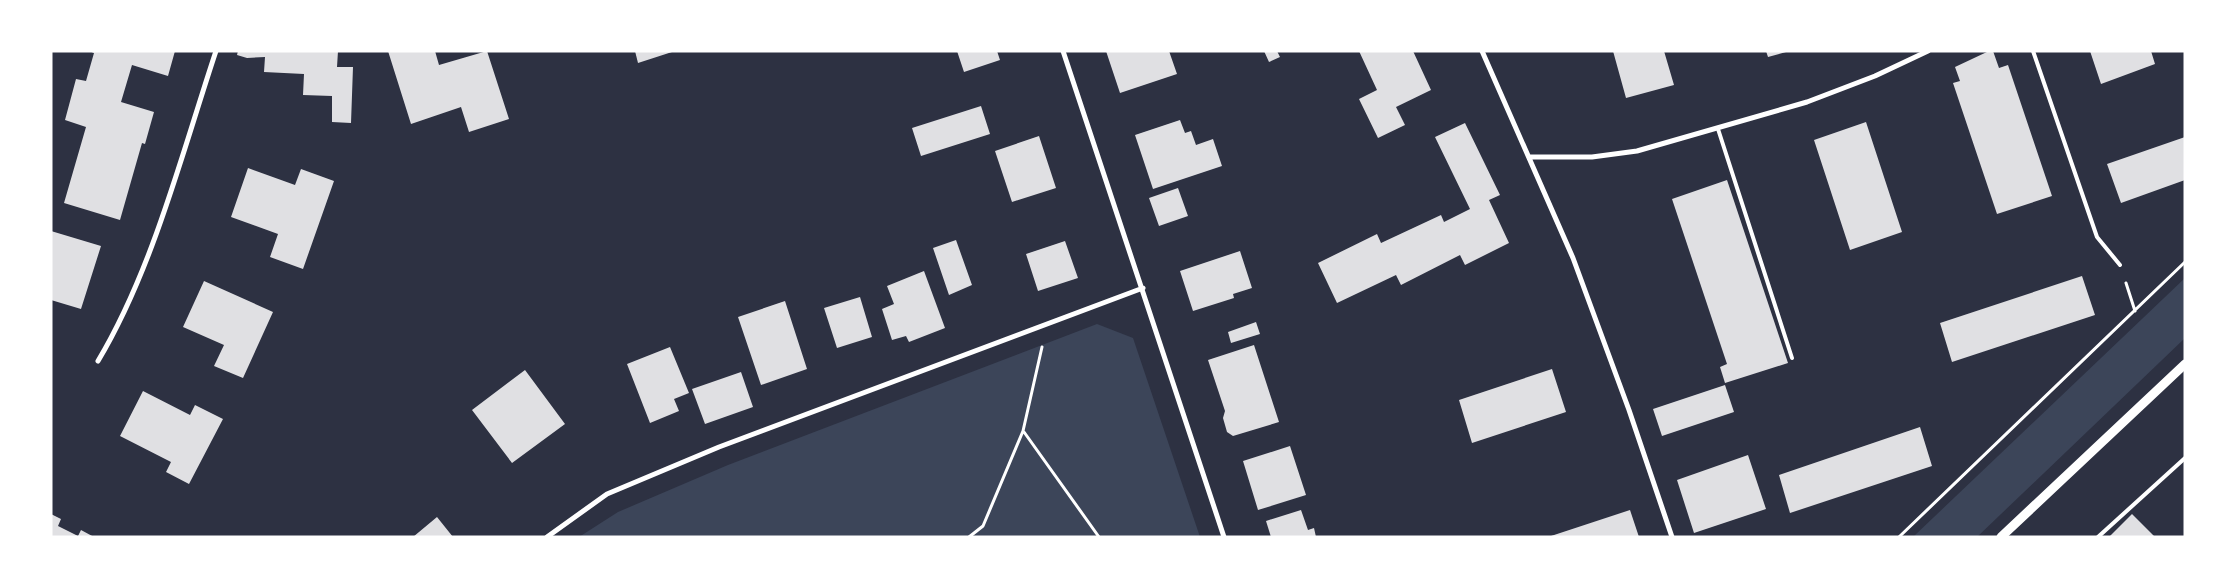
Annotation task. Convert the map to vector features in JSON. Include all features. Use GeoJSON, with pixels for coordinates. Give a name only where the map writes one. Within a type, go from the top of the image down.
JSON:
{"type":"FeatureCollection","features":[{"type":"Feature","properties":{"kind":"street"},"geometry":{"type":"LineString","coordinates":[[98,361],[114,334],[156,234],[216,51]]}},
{"type":"Feature","properties":{"kind":"street"},"geometry":{"type":"LineString","coordinates":[[1063,51],[1224,537]]}},
{"type":"Feature","properties":{"kind":"street"},"geometry":{"type":"LineString","coordinates":[[1482,51],[1530,157],[1576,267],[1629,410],[1672,537]]}},
{"type":"Feature","properties":{"kind":"street"},"geometry":{"type":"LineString","coordinates":[[1530,157],[1592,157],[1637,151],[1807,102],[1875,76],[1928,51]]}},
{"type":"Feature","properties":{"kind":"street"},"geometry":{"type":"LineString","coordinates":[[548,537],[607,494],[719,447],[1143,288]]}},
{"type":"Feature","properties":{"kind":"street"},"geometry":{"type":"LineString","coordinates":[[2001,537],[2185,364]]}},
{"type":"Feature","properties":{"kind":"lane"},"geometry":{"type":"LineString","coordinates":[[2033,51],[2097,237],[2120,265]]}},
{"type":"Feature","properties":{"kind":"lane"},"geometry":{"type":"LineString","coordinates":[[1718,129],[1792,358]]}},
{"type":"Feature","properties":{"kind":"lane"},"geometry":{"type":"LineString","coordinates":[[2098,537],[2185,458]]}},
{"type":"Feature","properties":{"kind":"path"},"geometry":{"type":"LineString","coordinates":[[1899,537],[2185,262]]}},
{"type":"Feature","properties":{"kind":"path"},"geometry":{"type":"LineString","coordinates":[[2120,265],[2135,311]]}},
{"type":"Feature","properties":{"kind":"path"},"geometry":{"type":"LineString","coordinates":[[969,537],[983,526],[1023,431],[1048,323]]}},
{"type":"Feature","properties":{"kind":"path"},"geometry":{"type":"LineString","coordinates":[[1023,431],[1099,537]]}},
{"type":"Feature","properties":{"kind":"shaded area"},"geometry":{"type":"Polygon","coordinates":[[[2185,278],[2185,338],[1977,537],[1913,537],[2185,278]]]}},
{"type":"Feature","properties":{"kind":"shaded area"},"geometry":{"type":"Polygon","coordinates":[[[1097,324],[1133,338],[1200,537],[579,537],[618,512],[728,465],[1097,324]]]}},
{"type":"Feature","properties":{"kind":"building"},"geometry":{"type":"Polygon","coordinates":[[[89,51],[175,51],[168,76],[132,65],[121,102],[154,112],[145,144],[142,143],[120,220],[64,203],[86,127],[65,120],[76,79],[86,81],[94,53],[89,51]]]}},
{"type":"Feature","properties":{"kind":"building"},"geometry":{"type":"Polygon","coordinates":[[[238,51],[338,51],[337,67],[353,67],[351,123],[332,122],[332,96],[303,95],[304,74],[264,72],[265,57],[247,58],[237,55],[238,51]]]}},
{"type":"Feature","properties":{"kind":"building"},"geometry":{"type":"Polygon","coordinates":[[[388,51],[435,51],[439,65],[487,51],[509,119],[469,132],[461,107],[411,124],[388,51]]]}},
{"type":"Feature","properties":{"kind":"building"},"geometry":{"type":"Polygon","coordinates":[[[635,51],[672,51],[672,52],[638,63],[635,51]]]}},
{"type":"Feature","properties":{"kind":"building"},"geometry":{"type":"Polygon","coordinates":[[[957,51],[997,51],[1000,60],[964,72],[957,51]]]}},
{"type":"Feature","properties":{"kind":"building"},"geometry":{"type":"Polygon","coordinates":[[[1106,51],[1169,51],[1177,74],[1120,93],[1106,51]]]}},
{"type":"Feature","properties":{"kind":"building"},"geometry":{"type":"Polygon","coordinates":[[[1264,51],[1277,51],[1280,57],[1269,62],[1264,51]]]}},
{"type":"Feature","properties":{"kind":"building"},"geometry":{"type":"Polygon","coordinates":[[[1359,51],[1413,51],[1431,90],[1396,107],[1405,125],[1378,138],[1359,99],[1377,90],[1359,51]]]}},
{"type":"Feature","properties":{"kind":"building"},"geometry":{"type":"Polygon","coordinates":[[[1613,51],[1664,51],[1674,85],[1626,98],[1613,51]]]}},
{"type":"Feature","properties":{"kind":"building"},"geometry":{"type":"Polygon","coordinates":[[[1766,51],[1786,51],[1786,52],[1768,57],[1766,51]]]}},
{"type":"Feature","properties":{"kind":"building"},"geometry":{"type":"Polygon","coordinates":[[[1989,51],[1993,51],[1999,68],[2008,65],[2052,196],[1997,214],[1953,83],[1960,81],[1955,67],[1989,51]]]}},
{"type":"Feature","properties":{"kind":"building"},"geometry":{"type":"Polygon","coordinates":[[[2090,51],[2151,51],[2155,64],[2101,84],[2090,51]]]}},
{"type":"Feature","properties":{"kind":"building"},"geometry":{"type":"Polygon","coordinates":[[[981,106],[990,134],[921,156],[912,128],[981,106]]]}},
{"type":"Feature","properties":{"kind":"building"},"geometry":{"type":"Polygon","coordinates":[[[1180,120],[1185,133],[1191,131],[1196,145],[1213,139],[1222,166],[1153,189],[1135,135],[1180,120]]]}},
{"type":"Feature","properties":{"kind":"building"},"geometry":{"type":"Polygon","coordinates":[[[1866,122],[1902,232],[1850,250],[1814,140],[1866,122]]]}},
{"type":"Feature","properties":{"kind":"building"},"geometry":{"type":"Polygon","coordinates":[[[1465,123],[1500,195],[1489,200],[1509,243],[1465,265],[1460,255],[1401,285],[1396,275],[1337,303],[1318,263],[1377,234],[1381,243],[1441,215],[1444,222],[1470,209],[1435,137],[1465,123]]]}},
{"type":"Feature","properties":{"kind":"building"},"geometry":{"type":"Polygon","coordinates":[[[1039,136],[1056,188],[1012,202],[995,151],[1039,136]]]}},
{"type":"Feature","properties":{"kind":"building"},"geometry":{"type":"Polygon","coordinates":[[[2185,137],[2185,180],[2121,203],[2107,164],[2185,137]]]}},
{"type":"Feature","properties":{"kind":"building"},"geometry":{"type":"Polygon","coordinates":[[[248,168],[295,185],[301,169],[334,181],[303,269],[270,257],[278,234],[231,217],[248,168]]]}},
{"type":"Feature","properties":{"kind":"building"},"geometry":{"type":"Polygon","coordinates":[[[1727,180],[1788,363],[1725,383],[1720,367],[1727,364],[1672,199],[1727,180]]]}},
{"type":"Feature","properties":{"kind":"building"},"geometry":{"type":"Polygon","coordinates":[[[1178,188],[1188,216],[1159,226],[1149,198],[1178,188]]]}},
{"type":"Feature","properties":{"kind":"building"},"geometry":{"type":"Polygon","coordinates":[[[51,231],[101,246],[81,309],[51,300],[51,231]]]}},
{"type":"Feature","properties":{"kind":"building"},"geometry":{"type":"Polygon","coordinates":[[[956,240],[972,285],[949,295],[933,248],[956,240]]]}},
{"type":"Feature","properties":{"kind":"building"},"geometry":{"type":"Polygon","coordinates":[[[1065,241],[1078,278],[1038,291],[1026,254],[1065,241]]]}},
{"type":"Feature","properties":{"kind":"building"},"geometry":{"type":"Polygon","coordinates":[[[1240,251],[1252,288],[1233,294],[1234,298],[1193,311],[1180,271],[1240,251]]]}},
{"type":"Feature","properties":{"kind":"building"},"geometry":{"type":"Polygon","coordinates":[[[924,271],[945,328],[909,342],[906,336],[892,340],[882,309],[894,304],[887,286],[924,271]]]}},
{"type":"Feature","properties":{"kind":"building"},"geometry":{"type":"Polygon","coordinates":[[[2082,276],[2095,315],[1952,362],[1940,323],[2082,276]]]}},
{"type":"Feature","properties":{"kind":"building"},"geometry":{"type":"Polygon","coordinates":[[[204,281],[273,312],[243,378],[214,366],[224,345],[183,327],[204,281]]]}},
{"type":"Feature","properties":{"kind":"building"},"geometry":{"type":"Polygon","coordinates":[[[860,297],[872,337],[837,348],[824,308],[860,297]]]}},
{"type":"Feature","properties":{"kind":"building"},"geometry":{"type":"Polygon","coordinates":[[[785,301],[807,369],[761,385],[738,317],[785,301]]]}},
{"type":"Feature","properties":{"kind":"building"},"geometry":{"type":"Polygon","coordinates":[[[1256,322],[1260,334],[1231,343],[1228,332],[1256,322]]]}},
{"type":"Feature","properties":{"kind":"building"},"geometry":{"type":"Polygon","coordinates":[[[1254,345],[1279,422],[1233,436],[1227,432],[1223,418],[1225,411],[1208,360],[1254,345]]]}},
{"type":"Feature","properties":{"kind":"building"},"geometry":{"type":"Polygon","coordinates":[[[670,347],[689,393],[674,399],[679,411],[650,423],[627,364],[670,347]]]}},
{"type":"Feature","properties":{"kind":"building"},"geometry":{"type":"Polygon","coordinates":[[[1552,369],[1566,412],[1472,443],[1459,400],[1552,369]]]}},
{"type":"Feature","properties":{"kind":"building"},"geometry":{"type":"Polygon","coordinates":[[[525,370],[565,424],[512,463],[472,410],[525,370]]]}},
{"type":"Feature","properties":{"kind":"building"},"geometry":{"type":"Polygon","coordinates":[[[741,372],[753,407],[705,424],[692,389],[741,372]]]}},
{"type":"Feature","properties":{"kind":"building"},"geometry":{"type":"Polygon","coordinates":[[[1725,385],[1734,412],[1662,436],[1653,409],[1725,385]]]}},
{"type":"Feature","properties":{"kind":"building"},"geometry":{"type":"Polygon","coordinates":[[[143,391],[190,415],[195,405],[223,419],[189,484],[166,472],[171,462],[120,436],[143,391]]]}},
{"type":"Feature","properties":{"kind":"building"},"geometry":{"type":"Polygon","coordinates":[[[1920,427],[1932,466],[1790,513],[1779,475],[1920,427]]]}},
{"type":"Feature","properties":{"kind":"building"},"geometry":{"type":"Polygon","coordinates":[[[1290,446],[1306,495],[1258,510],[1243,461],[1290,446]]]}},
{"type":"Feature","properties":{"kind":"building"},"geometry":{"type":"Polygon","coordinates":[[[1748,455],[1766,509],[1694,533],[1677,480],[1748,455]]]}},
{"type":"Feature","properties":{"kind":"building"},"geometry":{"type":"Polygon","coordinates":[[[1301,510],[1308,530],[1314,528],[1316,537],[1271,537],[1266,521],[1301,510]]]}},
{"type":"Feature","properties":{"kind":"building"},"geometry":{"type":"Polygon","coordinates":[[[1630,510],[1639,537],[1551,537],[1551,536],[1630,510]]]}},
{"type":"Feature","properties":{"kind":"building"},"geometry":{"type":"Polygon","coordinates":[[[51,514],[61,519],[58,526],[78,536],[81,530],[94,537],[51,537],[51,514]]]}},
{"type":"Feature","properties":{"kind":"building"},"geometry":{"type":"Polygon","coordinates":[[[2132,514],[2155,537],[2109,537],[2132,514]]]}},
{"type":"Feature","properties":{"kind":"building"},"geometry":{"type":"Polygon","coordinates":[[[437,517],[453,537],[413,537],[437,517]]]}}]}
